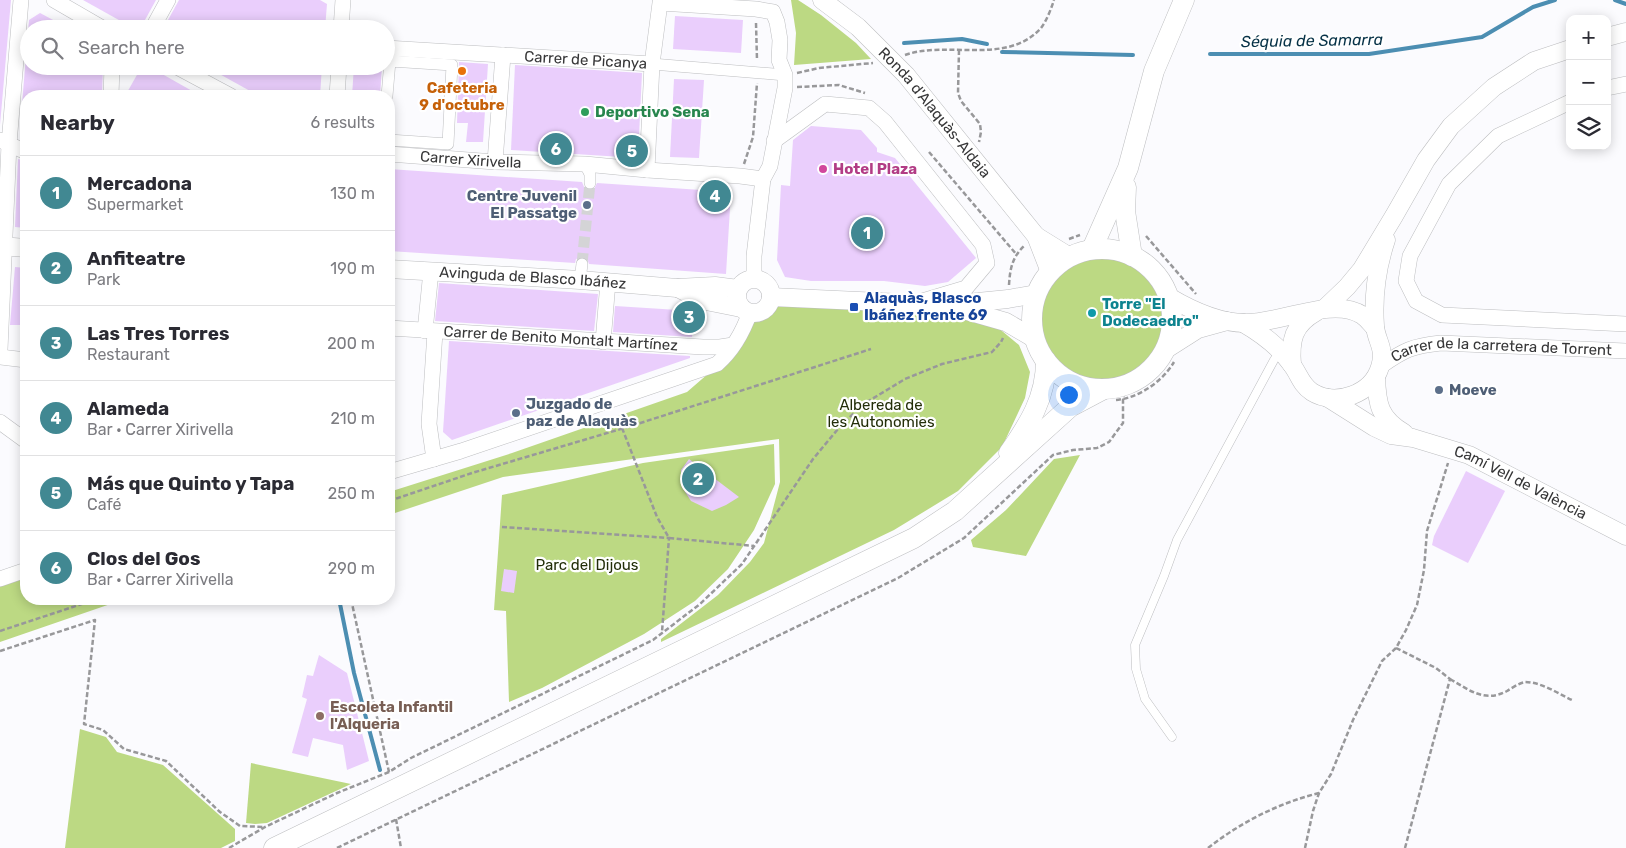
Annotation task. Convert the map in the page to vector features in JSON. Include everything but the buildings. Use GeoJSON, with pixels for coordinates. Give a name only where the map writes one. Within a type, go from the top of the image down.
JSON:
{"type":"FeatureCollection","features":[{"type":"Feature","properties":{"kind":"main road"},"geometry":{"type":"LineString","coordinates":[[1092,249],[1128,168],[1154,71],[1184,0]]}},
{"type":"Feature","properties":{"kind":"main road"},"geometry":{"type":"LineString","coordinates":[[1128,168],[1124,211],[1132,256]]}},
{"type":"Feature","properties":{"kind":"main road"},"geometry":{"type":"LineString","coordinates":[[1092,249],[1113,250],[1132,256],[1155,272],[1169,297],[1172,310],[1172,324],[1170,338],[1165,350],[1149,372],[1126,386],[1104,389],[1082,386],[1062,377],[1046,362],[1039,351],[1035,339],[1032,316],[1036,294],[1050,272],[1070,257],[1092,249]]}},
{"type":"Feature","properties":{"kind":"main road"},"geometry":{"type":"LineString","coordinates":[[993,476],[1030,423],[1043,391],[1046,362]]}},
{"type":"Feature","properties":{"kind":"main road"},"geometry":{"type":"LineString","coordinates":[[274,848],[914,538],[955,511],[1070,407],[1104,389]]}},
{"type":"Feature","properties":{"kind":"street"},"geometry":{"type":"LineString","coordinates":[[0,350],[4,142],[22,0]]}},
{"type":"Feature","properties":{"kind":"street"},"geometry":{"type":"LineString","coordinates":[[54,0],[88,20]]}},
{"type":"Feature","properties":{"kind":"street"},"geometry":{"type":"LineString","coordinates":[[157,20],[168,0]]}},
{"type":"Feature","properties":{"kind":"street"},"geometry":{"type":"LineString","coordinates":[[342,20],[343,0]]}},
{"type":"Feature","properties":{"kind":"street","name":"Ronda d'Alaquàs-Aldaia"},"geometry":{"type":"LineString","coordinates":[[822,0],[858,27],[906,75],[1036,236]]}},
{"type":"Feature","properties":{"kind":"street"},"geometry":{"type":"LineString","coordinates":[[647,170],[652,64],[660,3],[756,9],[773,12],[780,40],[779,60],[785,75],[785,88],[770,166],[762,179],[754,256],[754,279]]}},
{"type":"Feature","properties":{"kind":"street"},"geometry":{"type":"LineString","coordinates":[[1611,36],[1626,32]]}},
{"type":"Feature","properties":{"kind":"street","name":"Carrer de Picanya"},"geometry":{"type":"LineString","coordinates":[[395,49],[652,64],[785,75]]}},
{"type":"Feature","properties":{"kind":"street"},"geometry":{"type":"LineString","coordinates":[[1292,365],[1291,348],[1296,331],[1306,318],[1323,309],[1347,287],[1362,269],[1426,160],[1452,126],[1494,87],[1534,61],[1566,49]]}},
{"type":"Feature","properties":{"kind":"street"},"geometry":{"type":"LineString","coordinates":[[495,162],[503,55]]}},
{"type":"Feature","properties":{"kind":"street"},"geometry":{"type":"LineString","coordinates":[[395,61],[452,64],[448,144],[395,140]]}},
{"type":"Feature","properties":{"kind":"street"},"geometry":{"type":"LineString","coordinates":[[111,90],[112,75]]}},
{"type":"Feature","properties":{"kind":"street"},"geometry":{"type":"LineString","coordinates":[[191,75],[220,90]]}},
{"type":"Feature","properties":{"kind":"street"},"geometry":{"type":"LineString","coordinates":[[337,90],[338,75]]}},
{"type":"Feature","properties":{"kind":"street"},"geometry":{"type":"LineString","coordinates":[[388,90],[389,75]]}},
{"type":"Feature","properties":{"kind":"street"},"geometry":{"type":"LineString","coordinates":[[1611,87],[1626,84]]}},
{"type":"Feature","properties":{"kind":"street"},"geometry":{"type":"LineString","coordinates":[[774,141],[825,104],[869,108],[885,122],[983,245],[987,263],[966,288],[917,302]]}},
{"type":"Feature","properties":{"kind":"street","name":"Carrer de la carretera de Torrent"},"geometry":{"type":"LineString","coordinates":[[1566,104],[1498,136],[1450,184],[1410,256],[1406,281],[1416,301],[1442,315],[1626,324]]}},
{"type":"Feature","properties":{"kind":"street"},"geometry":{"type":"LineString","coordinates":[[4,142],[20,149]]}},
{"type":"Feature","properties":{"kind":"street","name":"Carrer Xirivella"},"geometry":{"type":"LineString","coordinates":[[395,154],[495,162],[585,164],[762,179]]}},
{"type":"Feature","properties":{"kind":"street"},"geometry":{"type":"LineString","coordinates":[[585,164],[590,174],[590,183]]}},
{"type":"Feature","properties":{"kind":"street"},"geometry":{"type":"LineString","coordinates":[[1169,297],[1189,309],[1235,322],[1267,337],[1292,365],[1299,380],[1312,392],[1327,398],[1346,398],[1363,390],[1378,371],[1382,347],[1375,328],[1376,289],[1379,267],[1394,216]]}},
{"type":"Feature","properties":{"kind":"street"},"geometry":{"type":"LineString","coordinates":[[1036,236],[1070,257]]}},
{"type":"Feature","properties":{"kind":"street"},"geometry":{"type":"LineString","coordinates":[[1036,236],[1050,272]]}},
{"type":"Feature","properties":{"kind":"street"},"geometry":{"type":"LineString","coordinates":[[2,246],[20,248]]}},
{"type":"Feature","properties":{"kind":"street","name":"Avinguda de Blasco Ibáñez"},"geometry":{"type":"LineString","coordinates":[[395,269],[581,272],[608,282],[677,288],[715,286],[738,289]]}},
{"type":"Feature","properties":{"kind":"street"},"geometry":{"type":"LineString","coordinates":[[431,271],[430,424],[434,459]]}},
{"type":"Feature","properties":{"kind":"street"},"geometry":{"type":"LineString","coordinates":[[754,279],[762,281],[767,285],[771,297],[765,308],[756,313],[746,310],[737,301],[738,289],[744,282],[754,279]]}},
{"type":"Feature","properties":{"kind":"street"},"geometry":{"type":"LineString","coordinates":[[603,342],[608,282]]}},
{"type":"Feature","properties":{"kind":"street","name":"Avinguda de Blasco Ibáñez"},"geometry":{"type":"LineString","coordinates":[[677,288],[701,300],[746,310]]}},
{"type":"Feature","properties":{"kind":"street"},"geometry":{"type":"LineString","coordinates":[[771,297],[947,304],[1008,299],[1036,294]]}},
{"type":"Feature","properties":{"kind":"street"},"geometry":{"type":"LineString","coordinates":[[947,304],[1006,322],[1035,339]]}},
{"type":"Feature","properties":{"kind":"street"},"geometry":{"type":"LineString","coordinates":[[1165,350],[1198,329],[1235,322],[1262,322],[1323,309],[1344,308],[1353,311],[1362,315],[1375,328]]}},
{"type":"Feature","properties":{"kind":"street"},"geometry":{"type":"LineString","coordinates":[[395,470],[461,451],[717,364],[727,355],[744,329],[746,310]]}},
{"type":"Feature","properties":{"kind":"street","name":"Carrer de Benito Montalt Martínez"},"geometry":{"type":"LineString","coordinates":[[395,328],[700,347],[733,345]]}},
{"type":"Feature","properties":{"kind":"street","name":"Carrer de la carretera de Torrent"},"geometry":{"type":"LineString","coordinates":[[1378,371],[1403,351],[1418,345],[1441,343],[1626,351]]}},
{"type":"Feature","properties":{"kind":"street"},"geometry":{"type":"LineString","coordinates":[[700,347],[704,354],[702,370]]}},
{"type":"Feature","properties":{"kind":"street"},"geometry":{"type":"LineString","coordinates":[[0,357],[20,359]]}},
{"type":"Feature","properties":{"kind":"street","name":"Camí Vell de València"},"geometry":{"type":"LineString","coordinates":[[1378,371],[1377,395],[1382,413],[1390,425],[1413,438]]}},
{"type":"Feature","properties":{"kind":"street","name":"Camí Vell de València"},"geometry":{"type":"LineString","coordinates":[[1327,398],[1374,427],[1391,435],[1413,438],[1468,455],[1626,536]]}},
{"type":"Feature","properties":{"kind":"street"},"geometry":{"type":"LineString","coordinates":[[0,422],[20,437]]}},
{"type":"Feature","properties":{"kind":"street"},"geometry":{"type":"LineString","coordinates":[[0,578],[20,572]]}},
{"type":"Feature","properties":{"kind":"lane"},"geometry":{"type":"LineString","coordinates":[[1172,737],[1145,699],[1136,670],[1135,645],[1178,540],[1280,351]]}},
{"type":"Feature","properties":{"kind":"path"},"geometry":{"type":"LineString","coordinates":[[903,56],[918,50],[988,51],[1030,38],[1042,26],[1054,0]]}},
{"type":"Feature","properties":{"kind":"path"},"geometry":{"type":"LineString","coordinates":[[740,176],[753,137],[758,72],[756,9]]}},
{"type":"Feature","properties":{"kind":"path"},"geometry":{"type":"LineString","coordinates":[[959,50],[958,93],[961,101],[980,124],[981,132],[979,145],[970,154]]}},
{"type":"Feature","properties":{"kind":"path"},"geometry":{"type":"LineString","coordinates":[[785,75],[819,68],[877,63]]}},
{"type":"Feature","properties":{"kind":"path"},"geometry":{"type":"LineString","coordinates":[[1145,234],[1160,254],[1197,295]]}},
{"type":"Feature","properties":{"kind":"path"},"geometry":{"type":"LineString","coordinates":[[1008,299],[1010,267],[1021,249],[1036,236]]}},
{"type":"Feature","properties":{"kind":"path"},"geometry":{"type":"LineString","coordinates":[[229,848],[265,827],[337,793],[389,772],[411,758],[653,640],[700,604],[742,564],[813,459],[838,429],[862,405],[905,379],[942,364],[992,352],[1001,342],[1006,322]]}},
{"type":"Feature","properties":{"kind":"path"},"geometry":{"type":"LineString","coordinates":[[395,500],[472,473],[622,428],[871,349]]}},
{"type":"Feature","properties":{"kind":"path"},"geometry":{"type":"LineString","coordinates":[[338,848],[898,578],[964,538],[1053,455],[1073,450],[1097,448],[1109,442],[1123,423],[1123,400],[1126,386]]}},
{"type":"Feature","properties":{"kind":"path"},"geometry":{"type":"LineString","coordinates":[[622,428],[657,517],[669,538],[662,632]]}},
{"type":"Feature","properties":{"kind":"path"},"geometry":{"type":"LineString","coordinates":[[1305,848],[1319,794],[1331,774],[1353,720],[1382,661],[1396,648],[1417,606],[1424,570],[1427,531],[1451,449]]}},
{"type":"Feature","properties":{"kind":"path"},"geometry":{"type":"LineString","coordinates":[[502,527],[669,538],[754,546]]}},
{"type":"Feature","properties":{"kind":"path"},"geometry":{"type":"LineString","coordinates":[[0,631],[79,605]]}},
{"type":"Feature","properties":{"kind":"path"},"geometry":{"type":"LineString","coordinates":[[352,605],[389,772]]}},
{"type":"Feature","properties":{"kind":"path"},"geometry":{"type":"LineString","coordinates":[[0,651],[95,620],[84,724],[103,730],[124,749],[166,761],[220,812],[240,826],[265,827]]}},
{"type":"Feature","properties":{"kind":"path"},"geometry":{"type":"LineString","coordinates":[[1396,648],[1436,668],[1475,694],[1488,697],[1500,694],[1522,682],[1539,684],[1572,700]]}},
{"type":"Feature","properties":{"kind":"path"},"geometry":{"type":"LineString","coordinates":[[1405,848],[1450,679]]}},
{"type":"Feature","properties":{"kind":"path"},"geometry":{"type":"LineString","coordinates":[[1208,848],[1221,837],[1255,817],[1300,798],[1319,794]]}},
{"type":"Feature","properties":{"kind":"path"},"geometry":{"type":"LineString","coordinates":[[396,819],[401,848]]}},
{"type":"Feature","properties":{"kind":"green space"},"geometry":{"type":"Polygon","coordinates":[[[791,0],[798,0],[821,15],[856,43],[871,59],[794,65],[796,33],[791,0]]]}},
{"type":"Feature","properties":{"kind":"green space"},"geometry":{"type":"Polygon","coordinates":[[[1102,258],[1114,259],[1125,263],[1136,268],[1145,276],[1153,285],[1158,296],[1162,307],[1162,331],[1158,342],[1153,353],[1145,362],[1136,370],[1125,375],[1114,379],[1102,380],[1090,379],[1079,375],[1068,370],[1059,362],[1051,353],[1046,342],[1042,331],[1041,319],[1042,307],[1046,296],[1051,285],[1059,276],[1068,268],[1079,263],[1090,259],[1102,258]]]}},
{"type":"Feature","properties":{"kind":"green space","name":"Albereda de les Autonomies"},"geometry":{"type":"Polygon","coordinates":[[[776,303],[947,311],[996,326],[1019,345],[1030,372],[1025,398],[1002,447],[958,491],[894,530],[661,642],[661,639],[718,595],[750,562],[764,543],[780,482],[779,439],[503,477],[395,513],[395,490],[512,453],[687,392],[731,354],[752,319],[770,313],[776,303]]]}},
{"type":"Feature","properties":{"kind":"green space","name":"Parc del Dijous"},"geometry":{"type":"Polygon","coordinates":[[[774,444],[775,484],[754,530],[728,569],[695,601],[644,634],[542,688],[509,702],[506,611],[494,610],[502,495],[643,463],[774,444]]]}},
{"type":"Feature","properties":{"kind":"green space"},"geometry":{"type":"Polygon","coordinates":[[[1080,455],[1026,556],[973,547],[971,540],[1006,510],[1054,459],[1080,455]]]}},
{"type":"Feature","properties":{"kind":"green space"},"geometry":{"type":"Polygon","coordinates":[[[20,574],[20,605],[108,605],[0,642],[0,580],[20,574]]]}},
{"type":"Feature","properties":{"kind":"green space"},"geometry":{"type":"Polygon","coordinates":[[[80,729],[106,737],[117,752],[163,765],[235,829],[235,841],[221,848],[65,848],[80,729]]]}},
{"type":"Feature","properties":{"kind":"green space"},"geometry":{"type":"Polygon","coordinates":[[[251,763],[351,784],[267,823],[246,823],[251,763]]]}},
{"type":"Feature","properties":{"kind":"waterway","name":"Séquia de Samarra"},"geometry":{"type":"LineString","coordinates":[[1210,54],[1369,54],[1482,37],[1533,7],[1555,0]]}},
{"type":"Feature","properties":{"kind":"waterway","name":"Séquia de Samarra"},"geometry":{"type":"LineString","coordinates":[[1615,0],[1626,4]]}},
{"type":"Feature","properties":{"kind":"waterway","name":"Séquia de Samarra"},"geometry":{"type":"LineString","coordinates":[[904,43],[962,39],[987,44]]}},
{"type":"Feature","properties":{"kind":"waterway","name":"Séquia de Samarra"},"geometry":{"type":"LineString","coordinates":[[1002,52],[1133,55]]}},
{"type":"Feature","properties":{"kind":"waterway"},"geometry":{"type":"LineString","coordinates":[[340,605],[354,673],[380,770]]}},
{"type":"Feature","properties":{"kind":"tunnel"},"geometry":{"type":"LineString","coordinates":[[582,264],[590,183]]}},
{"type":"Feature","properties":{"kind":"place","name":"Cafeteria 9 d'octubre"},"geometry":{"type":"Point","coordinates":[462,71]}},
{"type":"Feature","properties":{"kind":"place","name":"Deportivo Sena"},"geometry":{"type":"Point","coordinates":[585,112]}},
{"type":"Feature","properties":{"kind":"place","name":"Clos del Gos"},"geometry":{"type":"Point","coordinates":[556,149]}},
{"type":"Feature","properties":{"kind":"place","name":"Más que Quinto y Tapa"},"geometry":{"type":"Point","coordinates":[632,151]}},
{"type":"Feature","properties":{"kind":"place","name":"Hotel Plaza"},"geometry":{"type":"Point","coordinates":[823,169]}},
{"type":"Feature","properties":{"kind":"place","name":"Alameda"},"geometry":{"type":"Point","coordinates":[715,196]}},
{"type":"Feature","properties":{"kind":"place","name":"Centre Juvenil El Passatge"},"geometry":{"type":"Point","coordinates":[587,205]}},
{"type":"Feature","properties":{"kind":"place","name":"Mercadona"},"geometry":{"type":"Point","coordinates":[867,233]}},
{"type":"Feature","properties":{"kind":"place","name":"Alaquàs, Blasco Ibáñez frente 69"},"geometry":{"type":"Point","coordinates":[854,307]}},
{"type":"Feature","properties":{"kind":"place","name":"Torre \"El Dodecaedro\""},"geometry":{"type":"Point","coordinates":[1092,313]}},
{"type":"Feature","properties":{"kind":"place","name":"Las Tres Torres"},"geometry":{"type":"Point","coordinates":[689,317]}},
{"type":"Feature","properties":{"kind":"place","name":"Moeve"},"geometry":{"type":"Point","coordinates":[1439,390]}},
{"type":"Feature","properties":{"kind":"place","name":"Juzgado de paz de Alaquàs"},"geometry":{"type":"Point","coordinates":[516,413]}},
{"type":"Feature","properties":{"kind":"place","name":"Anfiteatre"},"geometry":{"type":"Point","coordinates":[698,479]}},
{"type":"Feature","properties":{"kind":"place","name":"Escoleta Infantil l'Alqueria"},"geometry":{"type":"Point","coordinates":[320,716]}}]}
